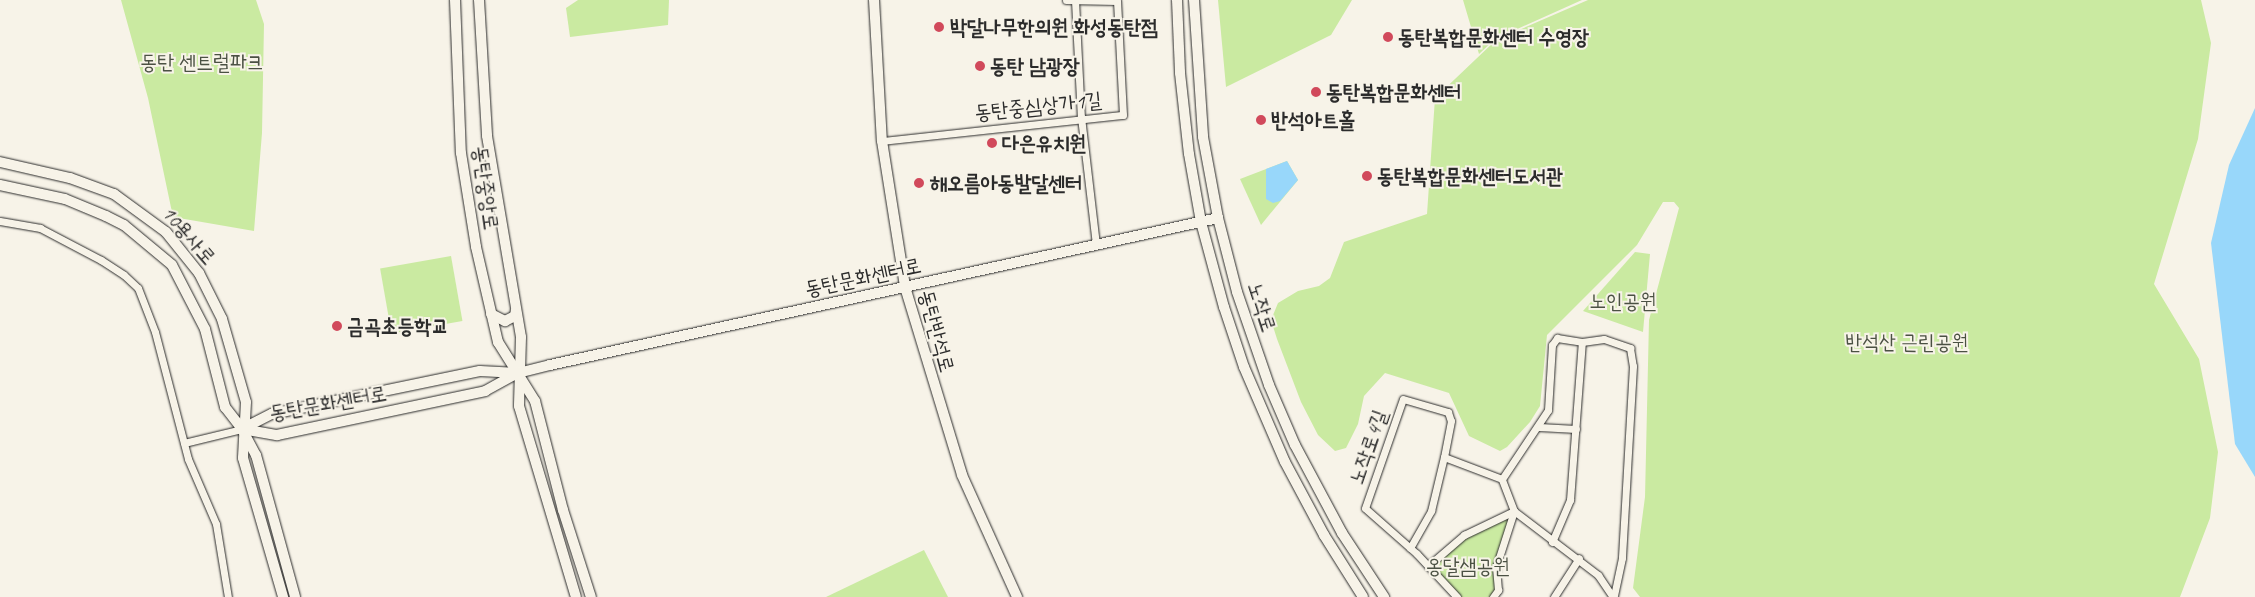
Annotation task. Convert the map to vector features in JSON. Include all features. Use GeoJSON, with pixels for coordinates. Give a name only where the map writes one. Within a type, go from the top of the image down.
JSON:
{"type":"FeatureCollection","features":[{"type":"Feature","properties":{"kind":"street","name":"동탄중앙로"},"geometry":{"type":"LineString","coordinates":[[455,0],[461,153],[476,247],[498,342],[535,401],[560,501],[591,597]]}},
{"type":"Feature","properties":{"kind":"street","name":"동탄중앙로"},"geometry":{"type":"LineString","coordinates":[[479,0],[487,136],[521,337],[518,373],[519,406],[576,597]]}},
{"type":"Feature","properties":{"kind":"street","name":"동탄반석로"},"geometry":{"type":"LineString","coordinates":[[874,0],[882,141],[905,287],[962,475],[1016,597]]}},
{"type":"Feature","properties":{"kind":"street","name":"동탄중심상가1길"},"geometry":{"type":"LineString","coordinates":[[882,141],[1081,117],[1123,115],[1117,1],[1066,0]]}},
{"type":"Feature","properties":{"kind":"street"},"geometry":{"type":"LineString","coordinates":[[1075,0],[1081,117],[1096,245]]}},
{"type":"Feature","properties":{"kind":"street","name":"노작로"},"geometry":{"type":"LineString","coordinates":[[1177,0],[1182,100],[1191,166],[1201,222],[1215,276],[1244,367],[1274,438],[1324,535],[1364,597]]}},
{"type":"Feature","properties":{"kind":"street","name":"노작로"},"geometry":{"type":"LineString","coordinates":[[1194,0],[1197,82],[1207,163],[1231,272],[1269,385],[1295,445],[1342,533],[1384,597]]}},
{"type":"Feature","properties":{"kind":"street","name":"10용사로"},"geometry":{"type":"LineString","coordinates":[[0,162],[92,184],[132,204],[166,232],[192,263],[218,309],[246,402],[242,429],[243,458],[282,597]]}},
{"type":"Feature","properties":{"kind":"street"},"geometry":{"type":"LineString","coordinates":[[1191,166],[1201,169],[1207,163]]}},
{"type":"Feature","properties":{"kind":"street","name":"10용사로"},"geometry":{"type":"LineString","coordinates":[[0,185],[86,207],[124,225],[158,251],[176,271],[193,301],[205,329],[225,407],[242,429],[256,455],[295,597]]}},
{"type":"Feature","properties":{"kind":"street","name":"동탄문화센터로"},"geometry":{"type":"LineString","coordinates":[[242,429],[277,435],[286,434],[485,391],[518,373],[1218,218]]}},
{"type":"Feature","properties":{"kind":"street"},"geometry":{"type":"LineString","coordinates":[[0,221],[40,228],[101,260],[124,275],[138,288],[155,332],[194,479],[216,524],[228,597]]}},
{"type":"Feature","properties":{"kind":"street"},"geometry":{"type":"LineString","coordinates":[[1215,276],[1221,269],[1231,272]]}},
{"type":"Feature","properties":{"kind":"street"},"geometry":{"type":"LineString","coordinates":[[492,314],[505,321],[515,316],[516,310]]}},
{"type":"Feature","properties":{"kind":"street"},"geometry":{"type":"LineString","coordinates":[[1502,479],[1539,427],[1548,410],[1552,345],[1557,338],[1582,342],[1604,339],[1630,348],[1633,366],[1622,558],[1614,597]]}},
{"type":"Feature","properties":{"kind":"street"},"geometry":{"type":"LineString","coordinates":[[1552,542],[1570,500],[1582,342]]}},
{"type":"Feature","properties":{"kind":"street","name":"동탄문화센터로"},"geometry":{"type":"LineString","coordinates":[[242,429],[272,414],[483,370],[518,373]]}},
{"type":"Feature","properties":{"kind":"street","name":"노작로4길"},"geometry":{"type":"LineString","coordinates":[[1410,548],[1431,512],[1451,421],[1448,412],[1403,399],[1365,508],[1410,548],[1457,597]]}},
{"type":"Feature","properties":{"kind":"street"},"geometry":{"type":"LineString","coordinates":[[1539,427],[1576,429]]}},
{"type":"Feature","properties":{"kind":"street"},"geometry":{"type":"LineString","coordinates":[[184,442],[242,429]]}},
{"type":"Feature","properties":{"kind":"street"},"geometry":{"type":"LineString","coordinates":[[1444,457],[1502,479],[1514,511],[1552,542],[1579,558],[1598,575],[1614,597]]}},
{"type":"Feature","properties":{"kind":"street"},"geometry":{"type":"LineString","coordinates":[[1428,566],[1464,535],[1514,511]]}},
{"type":"Feature","properties":{"kind":"street"},"geometry":{"type":"LineString","coordinates":[[1493,597],[1498,590],[1496,568],[1514,511]]}},
{"type":"Feature","properties":{"kind":"street"},"geometry":{"type":"LineString","coordinates":[[1554,597],[1579,558]]}},
{"type":"Feature","properties":{"kind":"green space","name":"동탄 센트럴파크"},"geometry":{"type":"Polygon","coordinates":[[[121,0],[256,0],[264,24],[262,133],[254,231],[173,217],[148,98],[121,0]]]}},
{"type":"Feature","properties":{"kind":"green space"},"geometry":{"type":"Polygon","coordinates":[[[578,0],[669,0],[668,25],[570,37],[566,8],[578,0]]]}},
{"type":"Feature","properties":{"kind":"green space"},"geometry":{"type":"Polygon","coordinates":[[[1218,0],[1352,0],[1331,35],[1226,87],[1218,0]]]}},
{"type":"Feature","properties":{"kind":"green space"},"geometry":{"type":"Polygon","coordinates":[[[1463,0],[1582,0],[1495,39],[1479,54],[1463,0]]]}},
{"type":"Feature","properties":{"kind":"green space","name":"반석산 근린공원"},"geometry":{"type":"Polygon","coordinates":[[[1588,0],[2201,0],[2211,43],[2198,139],[2154,284],[2199,359],[2218,452],[2210,518],[2180,597],[1640,597],[1633,588],[1645,497],[1649,320],[1679,208],[1674,202],[1663,202],[1637,245],[1547,335],[1540,406],[1530,422],[1507,447],[1500,451],[1469,436],[1449,393],[1385,373],[1364,396],[1358,424],[1346,448],[1335,451],[1318,435],[1301,402],[1271,320],[1278,303],[1298,291],[1319,286],[1330,278],[1344,242],[1427,214],[1435,98],[1496,40],[1588,0]]]}},
{"type":"Feature","properties":{"kind":"green space"},"geometry":{"type":"Polygon","coordinates":[[[1287,161],[1298,180],[1261,225],[1240,179],[1287,161]]]}},
{"type":"Feature","properties":{"kind":"green space","name":"노인공원"},"geometry":{"type":"Polygon","coordinates":[[[1635,252],[1650,254],[1643,332],[1583,311],[1635,252]]]}},
{"type":"Feature","properties":{"kind":"green space"},"geometry":{"type":"Polygon","coordinates":[[[451,256],[462,321],[392,333],[380,269],[451,256]]]}},
{"type":"Feature","properties":{"kind":"green space","name":"옹달샘공원"},"geometry":{"type":"Polygon","coordinates":[[[1512,513],[1495,567],[1497,588],[1490,597],[1461,597],[1430,565],[1452,545],[1512,513]]]}},
{"type":"Feature","properties":{"kind":"green space"},"geometry":{"type":"Polygon","coordinates":[[[924,550],[948,597],[826,597],[924,550]]]}},
{"type":"Feature","properties":{"kind":"water"},"geometry":{"type":"Polygon","coordinates":[[[2255,108],[2255,477],[2235,444],[2211,243],[2229,165],[2255,108]]]}},
{"type":"Feature","properties":{"kind":"water"},"geometry":{"type":"Polygon","coordinates":[[[1287,161],[1298,180],[1280,201],[1273,203],[1266,199],[1266,169],[1287,161]]]}},
{"type":"Feature","properties":{"kind":"place","name":"박달나무한의원 화성동탄점"},"geometry":{"type":"Point","coordinates":[939,27]}},
{"type":"Feature","properties":{"kind":"place","name":"동탄복합문화센터 수영장"},"geometry":{"type":"Point","coordinates":[1388,37]}},
{"type":"Feature","properties":{"kind":"place","name":"동탄 남광장"},"geometry":{"type":"Point","coordinates":[980,66]}},
{"type":"Feature","properties":{"kind":"place","name":"동탄복합문화센터"},"geometry":{"type":"Point","coordinates":[1316,92]}},
{"type":"Feature","properties":{"kind":"place","name":"반석아트홀"},"geometry":{"type":"Point","coordinates":[1261,120]}},
{"type":"Feature","properties":{"kind":"place","name":"다은유치원"},"geometry":{"type":"Point","coordinates":[992,143]}},
{"type":"Feature","properties":{"kind":"place","name":"동탄복합문화센터도서관"},"geometry":{"type":"Point","coordinates":[1367,176]}},
{"type":"Feature","properties":{"kind":"place","name":"해오름아동발달센터"},"geometry":{"type":"Point","coordinates":[919,183]}},
{"type":"Feature","properties":{"kind":"place","name":"금곡초등학교"},"geometry":{"type":"Point","coordinates":[337,326]}}]}
